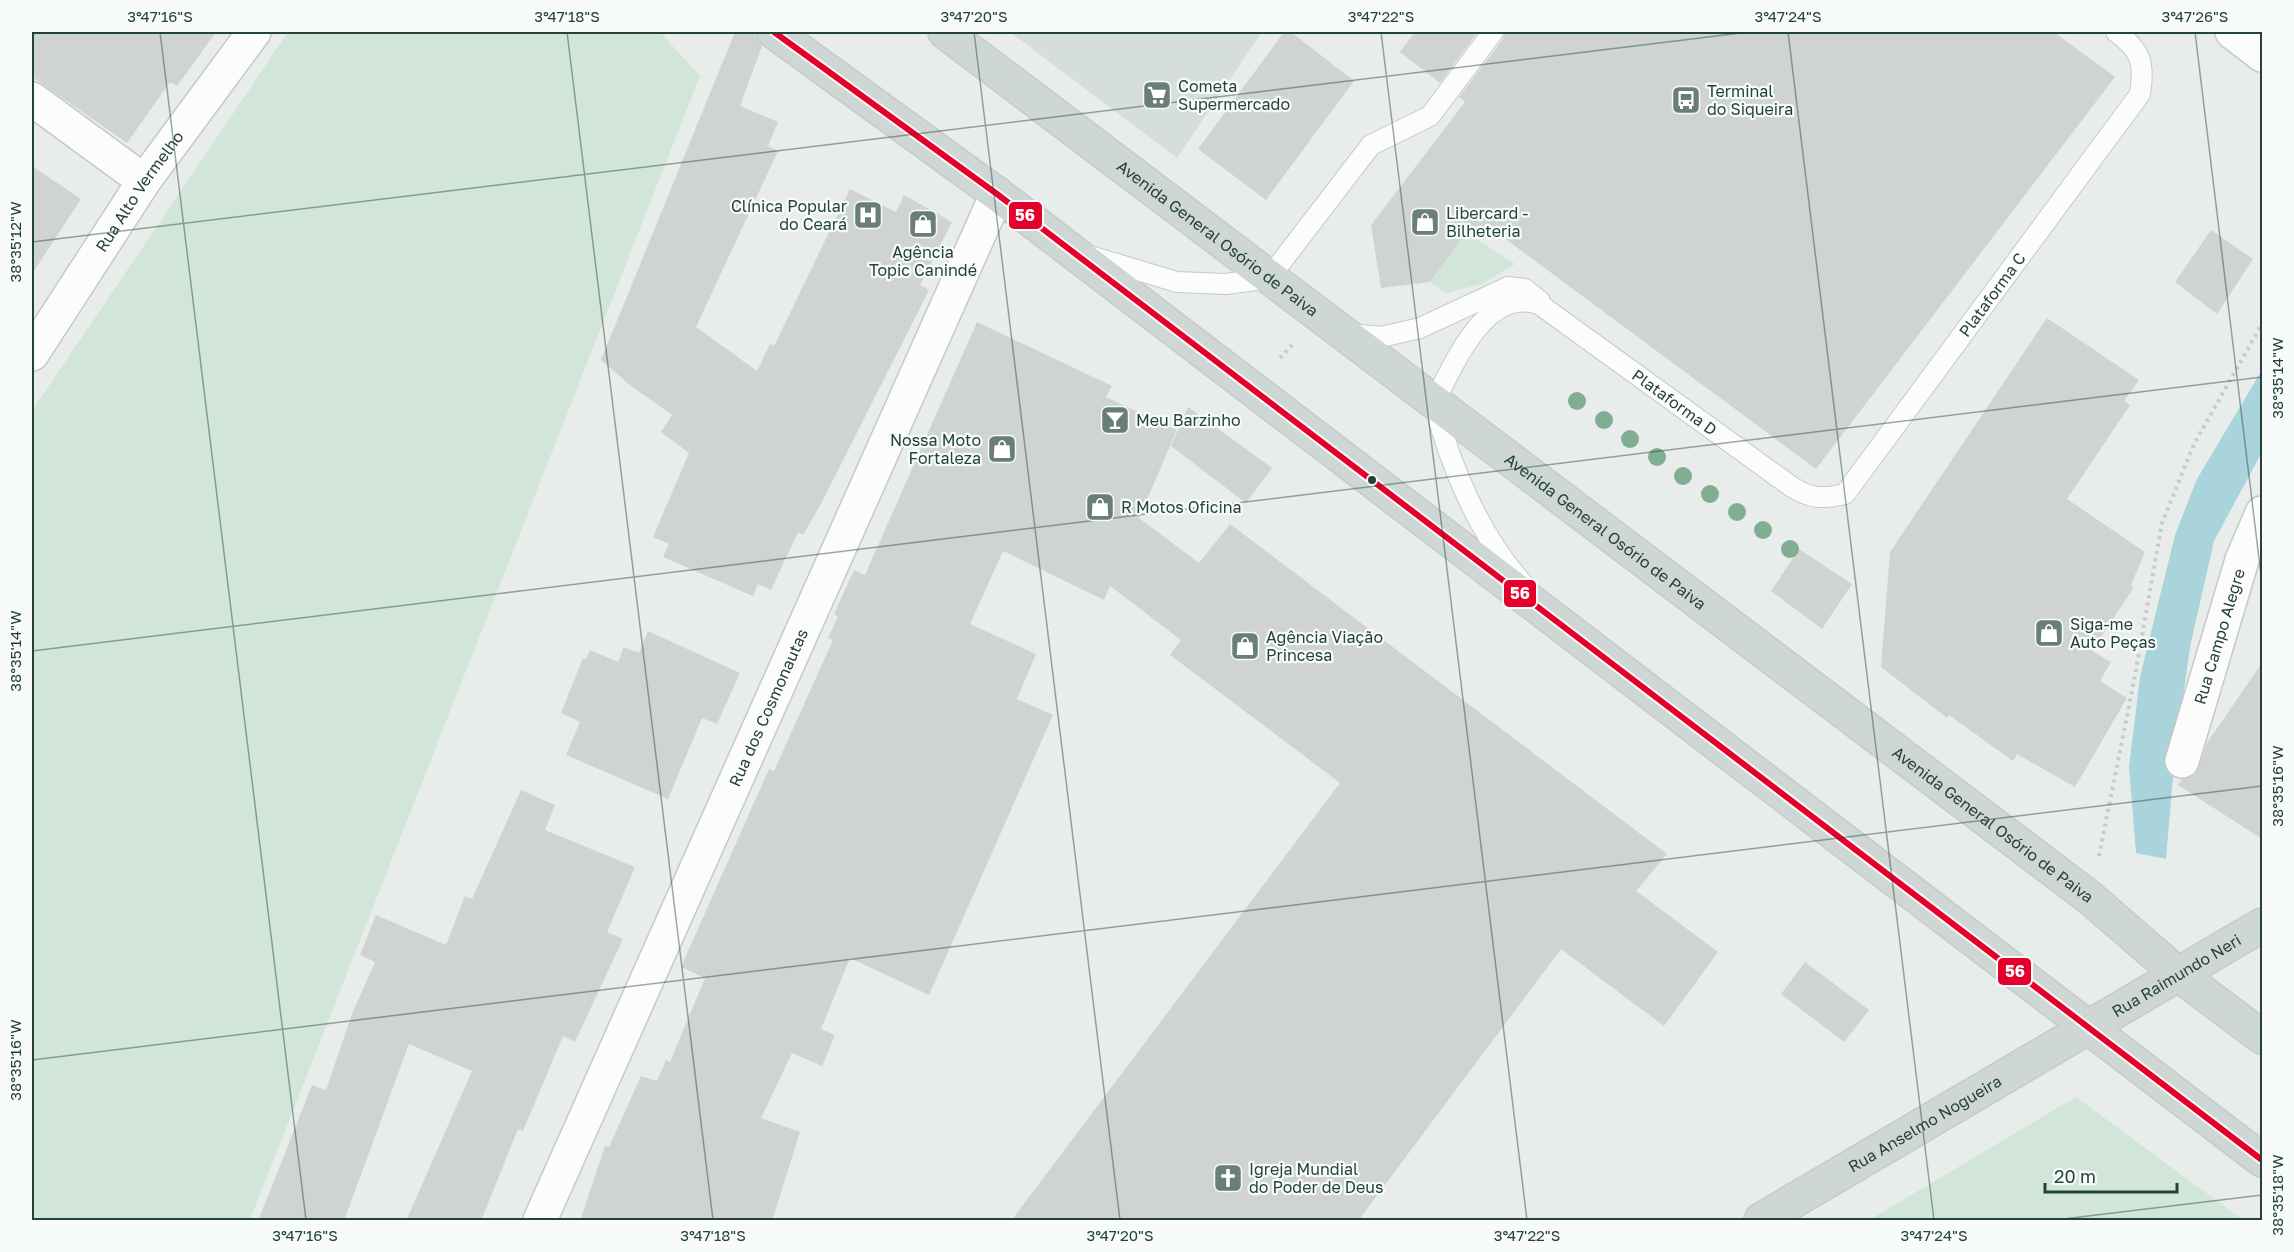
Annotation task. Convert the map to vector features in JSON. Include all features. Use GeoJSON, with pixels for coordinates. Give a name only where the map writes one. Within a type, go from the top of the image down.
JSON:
{"type":"FeatureCollection","features":[{"type":"Feature","properties":{"kind":"main road"},"geometry":{"type":"LineString","coordinates":[[774,32],[997,194],[2262,1160]]}},
{"type":"Feature","properties":{"kind":"main road","name":"Avenida General Osório de Paiva"},"geometry":{"type":"LineString","coordinates":[[945,32],[2089,897],[2178,974],[2262,1037]]}},
{"type":"Feature","properties":{"kind":"main road","name":"Rua Raimundo Neri"},"geometry":{"type":"LineString","coordinates":[[2090,1028],[2262,925]]}},
{"type":"Feature","properties":{"kind":"main road","name":"Rua Anselmo Nogueira"},"geometry":{"type":"LineString","coordinates":[[1761,1221],[2090,1028]]}},
{"type":"Feature","properties":{"kind":"street","name":"Rua Alto Vermelho"},"geometry":{"type":"LineString","coordinates":[[32,354],[144,181],[254,32]]}},
{"type":"Feature","properties":{"kind":"street"},"geometry":{"type":"LineString","coordinates":[[2232,32],[2262,55]]}},
{"type":"Feature","properties":{"kind":"street"},"geometry":{"type":"LineString","coordinates":[[32,99],[144,181]]}},
{"type":"Feature","properties":{"kind":"street","name":"Rua dos Cosmonautas"},"geometry":{"type":"LineString","coordinates":[[540,1221],[997,194]]}},
{"type":"Feature","properties":{"kind":"street","name":"Rua Campo Alegre"},"geometry":{"type":"LineString","coordinates":[[2182,761],[2242,560],[2262,513]]}},
{"type":"Feature","properties":{"kind":"lane"},"geometry":{"type":"LineString","coordinates":[[1056,240],[1092,256],[1177,282],[1226,284],[1269,278],[1371,145],[1430,117],[1493,32]]}},
{"type":"Feature","properties":{"kind":"lane","name":"Plataforma C"},"geometry":{"type":"LineString","coordinates":[[1845,494],[2140,94],[2141,65],[2138,52],[2133,44],[2116,32]]}},
{"type":"Feature","properties":{"kind":"lane"},"geometry":{"type":"LineString","coordinates":[[1344,334],[1381,337],[1420,328],[1508,287],[1525,289],[1558,316]]}},
{"type":"Feature","properties":{"kind":"lane"},"geometry":{"type":"LineString","coordinates":[[1558,316],[1539,304],[1526,300],[1500,310],[1481,322],[1472,332],[1434,402],[1443,437],[1458,475],[1497,548],[1520,581],[1577,638]]}},
{"type":"Feature","properties":{"kind":"lane","name":"Plataforma D"},"geometry":{"type":"LineString","coordinates":[[1558,316],[1808,497],[1825,499],[1845,494]]}},
{"type":"Feature","properties":{"kind":"path"},"geometry":{"type":"LineString","coordinates":[[2089,897],[2109,813],[2162,524],[2194,444],[2262,324]]}},
{"type":"Feature","properties":{"kind":"shaded area","name":"Cometa Supermercado"},"geometry":{"type":"Polygon","coordinates":[[[1010,32],[1262,32],[1177,158],[1010,32]]]}},
{"type":"Feature","properties":{"kind":"green space"},"geometry":{"type":"Polygon","coordinates":[[[288,32],[660,32],[700,76],[250,1220],[32,1220],[32,411],[288,32]]]}},
{"type":"Feature","properties":{"kind":"green space"},"geometry":{"type":"Polygon","coordinates":[[[1463,237],[1473,237],[1515,264],[1482,284],[1446,293],[1430,282],[1463,237]]]}},
{"type":"Feature","properties":{"kind":"green space"},"geometry":{"type":"Polygon","coordinates":[[[2076,1097],[2243,1220],[1869,1220],[2076,1097]]]}},
{"type":"Feature","properties":{"kind":"water"},"geometry":{"type":"Polygon","coordinates":[[[2262,370],[2262,452],[2214,541],[2190,647],[2175,754],[2166,859],[2136,853],[2129,767],[2140,677],[2175,535],[2197,479],[2262,370]]]}},
{"type":"Feature","properties":{"kind":"building"},"geometry":{"type":"Polygon","coordinates":[[[32,32],[216,32],[177,86],[170,82],[127,143],[32,77],[32,32]]]}},
{"type":"Feature","properties":{"kind":"building"},"geometry":{"type":"Polygon","coordinates":[[[735,32],[756,32],[762,46],[740,106],[778,122],[768,146],[778,151],[696,327],[757,371],[770,344],[774,346],[850,189],[896,212],[904,195],[952,222],[920,285],[929,290],[822,502],[803,535],[798,532],[771,590],[758,584],[753,596],[663,557],[669,544],[653,537],[689,453],[661,432],[672,415],[631,386],[601,360],[735,32]]]}},
{"type":"Feature","properties":{"kind":"building"},"geometry":{"type":"Polygon","coordinates":[[[1284,32],[1291,32],[1354,81],[1266,200],[1198,149],[1284,32]]]}},
{"type":"Feature","properties":{"kind":"building"},"geometry":{"type":"Polygon","coordinates":[[[1415,32],[1478,32],[1440,83],[1400,52],[1415,32]]]}},
{"type":"Feature","properties":{"kind":"building"},"geometry":{"type":"Polygon","coordinates":[[[1505,32],[2054,32],[2115,77],[1816,469],[1504,238],[1463,237],[1430,282],[1381,288],[1371,225],[1465,102],[1459,97],[1503,39],[1505,32]]]}},
{"type":"Feature","properties":{"kind":"building"},"geometry":{"type":"Polygon","coordinates":[[[32,166],[81,199],[32,274],[32,166]]]}},
{"type":"Feature","properties":{"kind":"building"},"geometry":{"type":"Polygon","coordinates":[[[2211,230],[2253,259],[2217,314],[2175,282],[2211,230]]]}},
{"type":"Feature","properties":{"kind":"building"},"geometry":{"type":"Polygon","coordinates":[[[2047,318],[2139,380],[2124,401],[2130,405],[2067,499],[2145,552],[2131,585],[2134,587],[2092,651],[2111,662],[2100,681],[2127,698],[2075,787],[2017,754],[2013,761],[1949,715],[1947,718],[1881,667],[1890,552],[2047,318]]]}},
{"type":"Feature","properties":{"kind":"building"},"geometry":{"type":"Polygon","coordinates":[[[977,322],[1112,386],[1106,397],[1177,430],[1139,518],[1199,563],[1230,524],[1667,854],[1636,891],[1718,952],[1664,1026],[1561,949],[1358,1221],[1011,1221],[1340,783],[1170,655],[1181,640],[1110,586],[1104,600],[1003,551],[970,624],[1036,654],[1017,699],[1053,715],[929,995],[850,958],[821,1029],[835,1035],[822,1066],[792,1053],[761,1118],[800,1132],[772,1221],[580,1221],[605,1146],[609,1147],[641,1076],[657,1081],[666,1060],[670,1062],[705,978],[681,967],[769,769],[774,771],[833,640],[828,638],[838,617],[834,614],[854,570],[865,575],[977,322]]]}},
{"type":"Feature","properties":{"kind":"building"},"geometry":{"type":"Polygon","coordinates":[[[1188,407],[1272,468],[1246,503],[1171,446],[1188,407]]]}},
{"type":"Feature","properties":{"kind":"building"},"geometry":{"type":"Polygon","coordinates":[[[1799,549],[1852,584],[1822,629],[1771,591],[1799,549]]]}},
{"type":"Feature","properties":{"kind":"building"},"geometry":{"type":"Polygon","coordinates":[[[648,631],[740,673],[717,724],[702,718],[668,799],[566,755],[580,722],[561,713],[583,658],[586,659],[590,650],[618,662],[624,647],[639,653],[648,631]]]}},
{"type":"Feature","properties":{"kind":"building"},"geometry":{"type":"Polygon","coordinates":[[[2262,663],[2262,839],[2178,785],[2182,779],[2195,774],[2207,743],[2262,663]]]}},
{"type":"Feature","properties":{"kind":"building"},"geometry":{"type":"Polygon","coordinates":[[[521,790],[555,805],[545,830],[635,867],[607,932],[623,939],[575,1042],[563,1036],[523,1131],[518,1129],[481,1221],[406,1221],[472,1071],[409,1044],[344,1221],[258,1221],[312,1085],[326,1090],[352,1014],[375,962],[360,955],[376,915],[446,945],[465,896],[472,899],[521,790]]]}},
{"type":"Feature","properties":{"kind":"building"},"geometry":{"type":"Polygon","coordinates":[[[1805,962],[1869,1010],[1844,1042],[1781,994],[1805,962]]]}},
{"type":"Feature","properties":{"kind":"transit line","name":"56"},"geometry":{"type":"LineString","coordinates":[[774,32],[997,194],[2262,1160]]}},
{"type":"Feature","properties":{"kind":"place","name":"Cometa Supermercado"},"geometry":{"type":"Point","coordinates":[1157,95]}},
{"type":"Feature","properties":{"kind":"place","name":"Terminal do Siqueira"},"geometry":{"type":"Point","coordinates":[1686,100]}},
{"type":"Feature","properties":{"kind":"place","name":"Clínica Popular do Ceará"},"geometry":{"type":"Point","coordinates":[868,215]}},
{"type":"Feature","properties":{"kind":"place","name":"Libercard - Bilheteria"},"geometry":{"type":"Point","coordinates":[1425,222]}},
{"type":"Feature","properties":{"kind":"place","name":"Agência Topic Canindé"},"geometry":{"type":"Point","coordinates":[923,224]}},
{"type":"Feature","properties":{"kind":"place","name":"Meu Barzinho"},"geometry":{"type":"Point","coordinates":[1115,420]}},
{"type":"Feature","properties":{"kind":"place","name":"Nossa Moto Fortaleza"},"geometry":{"type":"Point","coordinates":[1002,449]}},
{"type":"Feature","properties":{"kind":"place","name":"R Motos Oficina"},"geometry":{"type":"Point","coordinates":[1100,507]}},
{"type":"Feature","properties":{"kind":"place","name":"Siga-me Auto Peças"},"geometry":{"type":"Point","coordinates":[2049,633]}},
{"type":"Feature","properties":{"kind":"place","name":"Agência Viação Princesa"},"geometry":{"type":"Point","coordinates":[1245,646]}},
{"type":"Feature","properties":{"kind":"place","name":"Igreja Mundial do Poder de Deus"},"geometry":{"type":"Point","coordinates":[1228,1178]}}]}
